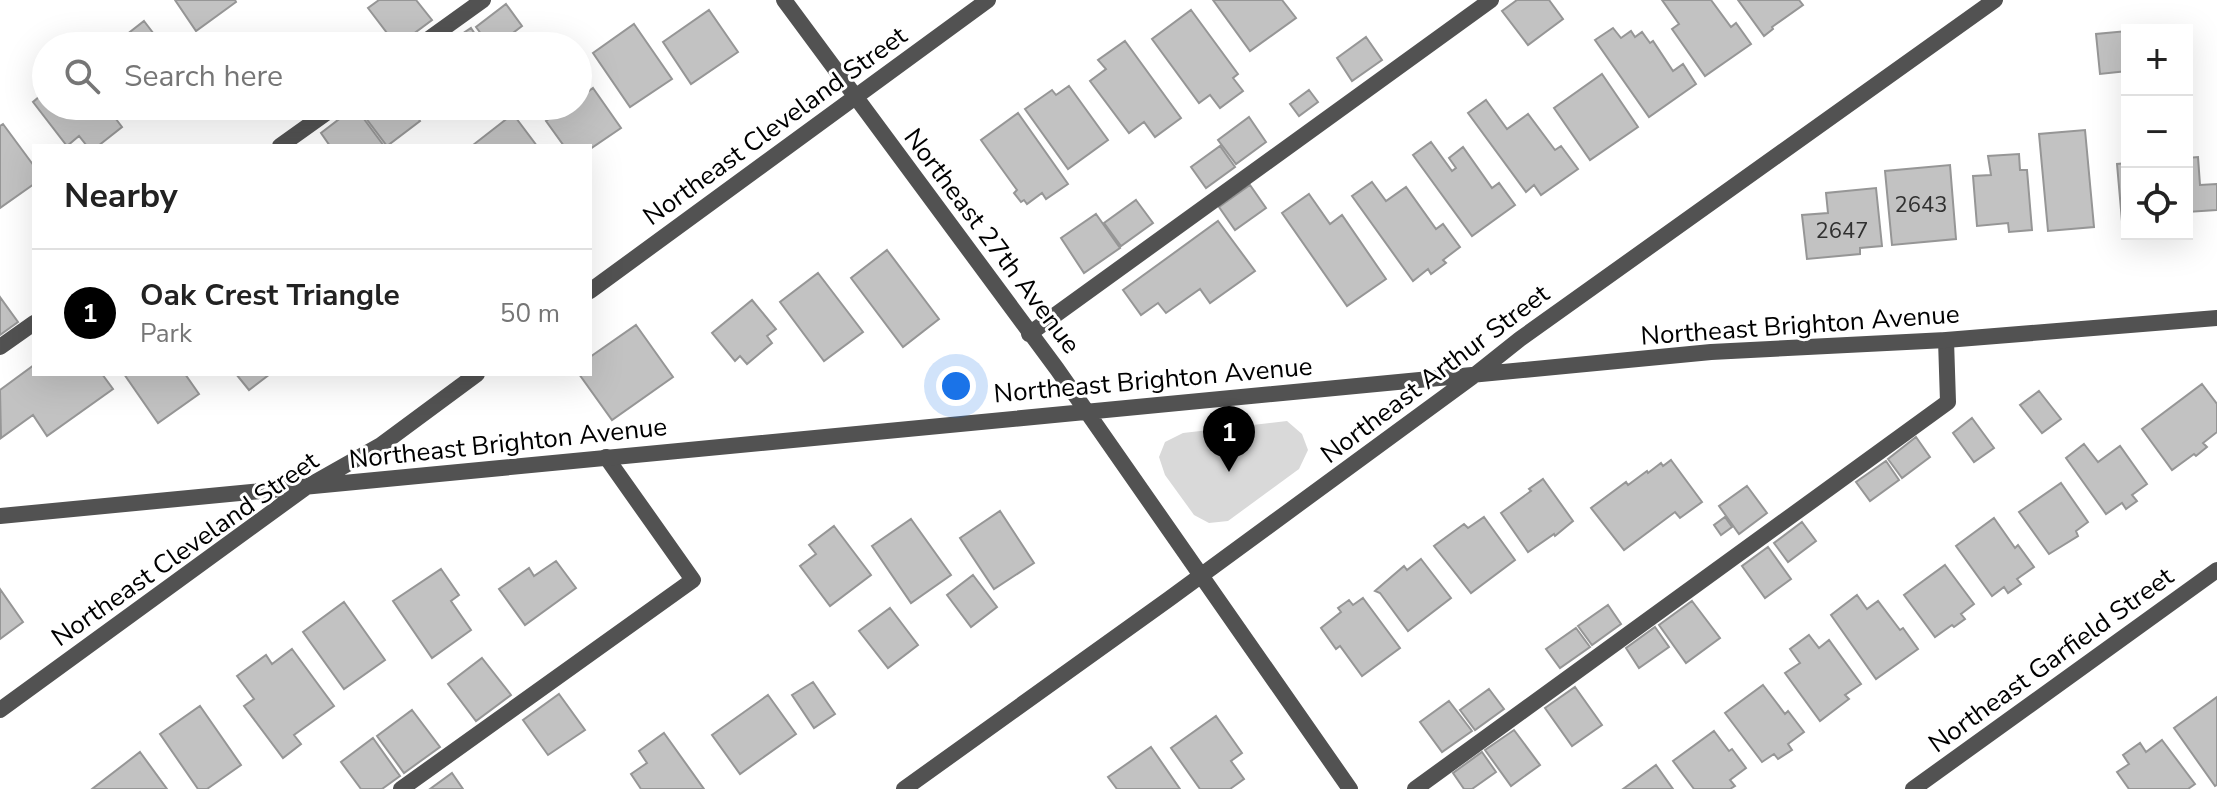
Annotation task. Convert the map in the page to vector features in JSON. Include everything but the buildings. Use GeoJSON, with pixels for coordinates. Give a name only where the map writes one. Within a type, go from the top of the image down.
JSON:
{"type":"FeatureCollection","features":[{"type":"Feature","properties":{"kind":"street"},"geometry":{"type":"LineString","coordinates":[[438,32],[483,0]]}},
{"type":"Feature","properties":{"kind":"street","name":"Northeast 27th Avenue"},"geometry":{"type":"LineString","coordinates":[[784,0],[1057,369],[1350,789]]}},
{"type":"Feature","properties":{"kind":"street","name":"Northeast Cleveland Street"},"geometry":{"type":"LineString","coordinates":[[592,290],[988,0]]}},
{"type":"Feature","properties":{"kind":"street"},"geometry":{"type":"LineString","coordinates":[[1029,334],[1491,0]]}},
{"type":"Feature","properties":{"kind":"street","name":"Northeast Arthur Street"},"geometry":{"type":"LineString","coordinates":[[904,789],[1201,576],[1520,339],[1995,0]]}},
{"type":"Feature","properties":{"kind":"street"},"geometry":{"type":"LineString","coordinates":[[283,144],[316,120]]}},
{"type":"Feature","properties":{"kind":"street","name":"Northeast Brighton Avenue"},"geometry":{"type":"LineString","coordinates":[[0,516],[1711,352],[1946,340],[2217,318]]}},
{"type":"Feature","properties":{"kind":"street"},"geometry":{"type":"LineString","coordinates":[[0,347],[32,324]]}},
{"type":"Feature","properties":{"kind":"street"},"geometry":{"type":"LineString","coordinates":[[1415,789],[1948,402],[1946,340]]}},
{"type":"Feature","properties":{"kind":"street","name":"Northeast Cleveland Street"},"geometry":{"type":"LineString","coordinates":[[0,710],[305,488],[381,445],[474,376]]}},
{"type":"Feature","properties":{"kind":"street"},"geometry":{"type":"LineString","coordinates":[[401,789],[693,580],[606,457]]}},
{"type":"Feature","properties":{"kind":"street","name":"Northeast Garfield Street"},"geometry":{"type":"LineString","coordinates":[[1913,789],[2217,570]]}},
{"type":"Feature","properties":{"kind":"shaded area"},"geometry":{"type":"Polygon","coordinates":[[[1287,421],[1302,434],[1308,450],[1299,469],[1228,521],[1209,523],[1194,515],[1165,475],[1159,457],[1165,442],[1183,433],[1287,421]]]}},
{"type":"Feature","properties":{"kind":"place","name":"Oak Crest Triangle"},"geometry":{"type":"Point","coordinates":[1229,472]}}]}
